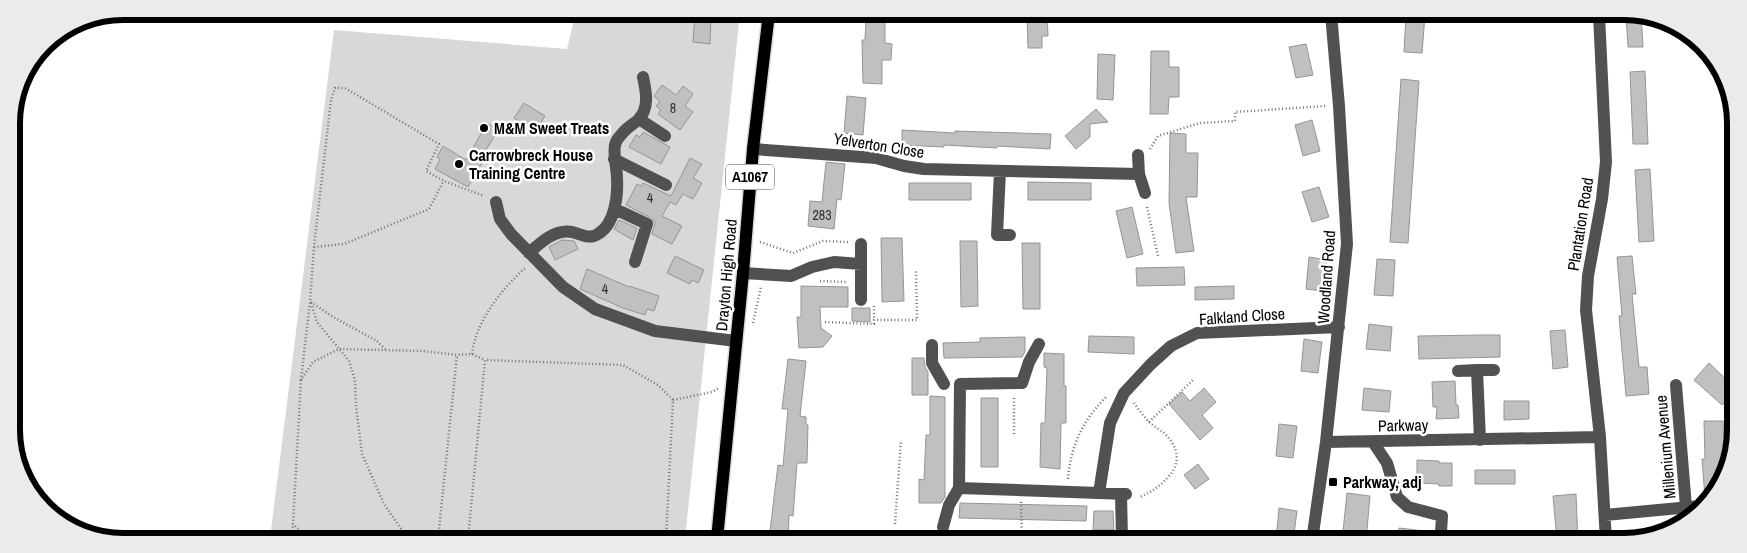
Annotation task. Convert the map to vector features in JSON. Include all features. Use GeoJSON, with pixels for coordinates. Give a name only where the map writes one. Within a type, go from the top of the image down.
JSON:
{"type":"FeatureCollection","features":[{"type":"Feature","properties":{"kind":"main road","name":"Drayton High Road"},"geometry":{"type":"LineString","coordinates":[[718,533],[753,149],[768,20]]}},
{"type":"Feature","properties":{"kind":"street","name":"Woodland Road"},"geometry":{"type":"LineString","coordinates":[[1313,533],[1326,442],[1347,244],[1339,106],[1332,20]]}},
{"type":"Feature","properties":{"kind":"street","name":"Plantation Road"},"geometry":{"type":"LineString","coordinates":[[1599,20],[1606,162],[1602,199],[1588,276],[1586,310],[1600,437],[1606,533]]}},
{"type":"Feature","properties":{"kind":"street"},"geometry":{"type":"LineString","coordinates":[[532,256],[542,242],[555,234],[571,232],[586,237],[597,235],[606,226],[615,208],[618,177],[614,158],[616,142],[626,128],[639,119],[646,106],[646,90],[643,77]]}},
{"type":"Feature","properties":{"kind":"street"},"geometry":{"type":"LineString","coordinates":[[639,119],[665,136]]}},
{"type":"Feature","properties":{"kind":"street","name":"Yelverton Close"},"geometry":{"type":"LineString","coordinates":[[753,149],[876,158],[904,166],[924,169],[1138,174]]}},
{"type":"Feature","properties":{"kind":"street"},"geometry":{"type":"LineString","coordinates":[[1138,155],[1138,174],[1145,193]]}},
{"type":"Feature","properties":{"kind":"street"},"geometry":{"type":"LineString","coordinates":[[614,158],[666,186]]}},
{"type":"Feature","properties":{"kind":"street"},"geometry":{"type":"LineString","coordinates":[[997,235],[1000,171]]}},
{"type":"Feature","properties":{"kind":"street"},"geometry":{"type":"LineString","coordinates":[[496,202],[500,219],[511,234],[563,287],[595,310],[655,332],[736,341]]}},
{"type":"Feature","properties":{"kind":"street"},"geometry":{"type":"LineString","coordinates":[[615,208],[647,224],[636,262]]}},
{"type":"Feature","properties":{"kind":"street"},"geometry":{"type":"LineString","coordinates":[[861,244],[861,300]]}},
{"type":"Feature","properties":{"kind":"street"},"geometry":{"type":"LineString","coordinates":[[743,273],[791,276],[812,267],[834,262],[861,264]]}},
{"type":"Feature","properties":{"kind":"street","name":"Falkland Close"},"geometry":{"type":"LineString","coordinates":[[1099,493],[1110,423],[1124,393],[1171,346],[1197,333],[1339,327]]}},
{"type":"Feature","properties":{"kind":"street"},"geometry":{"type":"LineString","coordinates":[[932,345],[932,363],[938,384],[960,384],[1018,383],[1039,344]]}},
{"type":"Feature","properties":{"kind":"street"},"geometry":{"type":"LineString","coordinates":[[1477,370],[1480,440]]}},
{"type":"Feature","properties":{"kind":"street"},"geometry":{"type":"LineString","coordinates":[[1458,371],[1494,370]]}},
{"type":"Feature","properties":{"kind":"street"},"geometry":{"type":"LineString","coordinates":[[943,527],[949,506],[959,488],[960,384]]}},
{"type":"Feature","properties":{"kind":"street","name":"Millenium Avenue"},"geometry":{"type":"LineString","coordinates":[[1676,385],[1686,507]]}},
{"type":"Feature","properties":{"kind":"street","name":"Parkway"},"geometry":{"type":"LineString","coordinates":[[1326,442],[1600,437]]}},
{"type":"Feature","properties":{"kind":"street"},"geometry":{"type":"LineString","coordinates":[[1373,442],[1387,463],[1397,497],[1408,507],[1442,516],[1441,532]]}},
{"type":"Feature","properties":{"kind":"street"},"geometry":{"type":"LineString","coordinates":[[959,488],[1124,494],[1122,533]]}},
{"type":"Feature","properties":{"kind":"street","name":"Millenium Avenue"},"geometry":{"type":"LineString","coordinates":[[1605,515],[1693,507]]}},
{"type":"Feature","properties":{"kind":"path"},"geometry":{"type":"LineString","coordinates":[[293,533],[301,380],[331,100],[335,88],[345,88],[439,144],[426,171],[444,182],[496,202]]}},
{"type":"Feature","properties":{"kind":"path"},"geometry":{"type":"LineString","coordinates":[[1138,155],[1149,151],[1158,136],[1200,123],[1235,121],[1235,112],[1339,106]]}},
{"type":"Feature","properties":{"kind":"path"},"geometry":{"type":"LineString","coordinates":[[314,247],[344,244],[429,210],[444,182]]}},
{"type":"Feature","properties":{"kind":"path"},"geometry":{"type":"LineString","coordinates":[[1145,193],[1158,256]]}},
{"type":"Feature","properties":{"kind":"path"},"geometry":{"type":"LineString","coordinates":[[754,239],[793,254],[823,241],[861,244]]}},
{"type":"Feature","properties":{"kind":"path"},"geometry":{"type":"LineString","coordinates":[[472,354],[477,332],[490,310],[502,292],[532,256]]}},
{"type":"Feature","properties":{"kind":"path"},"geometry":{"type":"LineString","coordinates":[[825,322],[874,324],[874,320],[917,320],[916,269]]}},
{"type":"Feature","properties":{"kind":"path"},"geometry":{"type":"LineString","coordinates":[[819,281],[861,282]]}},
{"type":"Feature","properties":{"kind":"path"},"geometry":{"type":"LineString","coordinates":[[310,302],[317,322],[349,361],[355,380],[362,454],[384,504],[404,533]]}},
{"type":"Feature","properties":{"kind":"path"},"geometry":{"type":"LineString","coordinates":[[310,302],[386,350]]}},
{"type":"Feature","properties":{"kind":"path"},"geometry":{"type":"LineString","coordinates":[[301,380],[313,362],[339,349],[423,351],[458,355],[472,354],[485,360],[624,365],[658,385],[673,400],[666,533]]}},
{"type":"Feature","properties":{"kind":"path"},"geometry":{"type":"LineString","coordinates":[[439,533],[458,355]]}},
{"type":"Feature","properties":{"kind":"path"},"geometry":{"type":"LineString","coordinates":[[469,533],[485,360]]}},
{"type":"Feature","properties":{"kind":"path"},"geometry":{"type":"LineString","coordinates":[[673,400],[712,392],[732,379]]}},
{"type":"Feature","properties":{"kind":"path"},"geometry":{"type":"LineString","coordinates":[[1149,422],[1193,380]]}},
{"type":"Feature","properties":{"kind":"path"},"geometry":{"type":"LineString","coordinates":[[1014,434],[1018,383]]}},
{"type":"Feature","properties":{"kind":"path"},"geometry":{"type":"LineString","coordinates":[[1067,492],[1072,448],[1083,428],[1095,409],[1106,397],[1115,393],[1124,393],[1149,422],[1164,433],[1176,450],[1178,461],[1175,470],[1149,494],[1128,500],[1124,494]]}},
{"type":"Feature","properties":{"kind":"path"},"geometry":{"type":"LineString","coordinates":[[895,524],[901,440]]}},
{"type":"Feature","properties":{"kind":"path"},"geometry":{"type":"LineString","coordinates":[[1020,491],[1022,533]]}},
{"type":"Feature","properties":{"kind":"path"},"geometry":{"type":"LineString","coordinates":[[294,524],[304,533]]}},
{"type":"Feature","properties":{"kind":"shaded area"},"geometry":{"type":"Polygon","coordinates":[[[574,20],[739,20],[686,533],[271,533],[334,30],[567,49],[574,20]]]}},
{"type":"Feature","properties":{"kind":"building"},"geometry":{"type":"Polygon","coordinates":[[[695,20],[711,20],[710,44],[693,42],[695,20]]]}},
{"type":"Feature","properties":{"kind":"building"},"geometry":{"type":"Polygon","coordinates":[[[885,20],[885,43],[892,44],[891,60],[882,60],[882,84],[863,83],[862,40],[865,40],[866,21],[885,20]]]}},
{"type":"Feature","properties":{"kind":"building"},"geometry":{"type":"Polygon","coordinates":[[[1027,20],[1047,20],[1048,36],[1042,36],[1042,48],[1028,48],[1027,20]]]}},
{"type":"Feature","properties":{"kind":"building"},"geometry":{"type":"Polygon","coordinates":[[[1406,20],[1425,20],[1422,53],[1404,52],[1406,20]]]}},
{"type":"Feature","properties":{"kind":"building"},"geometry":{"type":"Polygon","coordinates":[[[1626,20],[1641,22],[1643,47],[1628,47],[1626,20]]]}},
{"type":"Feature","properties":{"kind":"building"},"geometry":{"type":"Polygon","coordinates":[[[1306,44],[1313,75],[1296,78],[1289,47],[1306,44]]]}},
{"type":"Feature","properties":{"kind":"building"},"geometry":{"type":"Polygon","coordinates":[[[1151,51],[1169,51],[1169,67],[1179,67],[1179,97],[1169,97],[1168,114],[1150,114],[1151,51]]]}},
{"type":"Feature","properties":{"kind":"building"},"geometry":{"type":"Polygon","coordinates":[[[1098,54],[1115,55],[1113,100],[1097,99],[1098,54]]]}},
{"type":"Feature","properties":{"kind":"building"},"geometry":{"type":"Polygon","coordinates":[[[1645,71],[1648,144],[1633,144],[1630,72],[1645,71]]]}},
{"type":"Feature","properties":{"kind":"building"},"geometry":{"type":"Polygon","coordinates":[[[1401,79],[1419,81],[1408,243],[1390,242],[1401,79]]]}},
{"type":"Feature","properties":{"kind":"building"},"geometry":{"type":"Polygon","coordinates":[[[662,85],[676,95],[683,86],[693,94],[685,106],[693,112],[680,130],[658,114],[661,110],[656,106],[660,102],[654,96],[662,85]]]}},
{"type":"Feature","properties":{"kind":"building"},"geometry":{"type":"Polygon","coordinates":[[[847,96],[866,98],[863,135],[844,133],[847,96]]]}},
{"type":"Feature","properties":{"kind":"building"},"geometry":{"type":"Polygon","coordinates":[[[524,103],[545,116],[536,131],[514,118],[524,103]]]}},
{"type":"Feature","properties":{"kind":"building"},"geometry":{"type":"Polygon","coordinates":[[[1096,109],[1108,122],[1090,124],[1090,137],[1076,149],[1065,136],[1096,109]]]}},
{"type":"Feature","properties":{"kind":"building"},"geometry":{"type":"Polygon","coordinates":[[[1312,120],[1320,151],[1303,156],[1295,125],[1312,120]]]}},
{"type":"Feature","properties":{"kind":"building","name":"Carrowbreck House Training Centre"},"geometry":{"type":"Polygon","coordinates":[[[487,123],[498,130],[486,150],[489,151],[468,187],[435,169],[440,159],[437,157],[443,146],[466,160],[487,123]]]}},
{"type":"Feature","properties":{"kind":"building"},"geometry":{"type":"Polygon","coordinates":[[[902,130],[955,133],[955,131],[1051,134],[1050,149],[997,146],[997,148],[902,145],[902,130]]]}},
{"type":"Feature","properties":{"kind":"building"},"geometry":{"type":"Polygon","coordinates":[[[643,132],[670,147],[661,164],[629,147],[636,135],[640,137],[643,132]]]}},
{"type":"Feature","properties":{"kind":"building"},"geometry":{"type":"Polygon","coordinates":[[[1170,133],[1186,134],[1186,153],[1198,153],[1197,197],[1186,197],[1194,251],[1176,253],[1169,203],[1170,133]]]}},
{"type":"Feature","properties":{"kind":"building"},"geometry":{"type":"Polygon","coordinates":[[[690,158],[702,164],[693,178],[702,183],[693,199],[683,194],[676,205],[670,202],[662,216],[682,226],[672,244],[652,234],[655,223],[653,219],[626,205],[637,184],[641,186],[643,183],[671,196],[690,158]]]}},
{"type":"Feature","properties":{"kind":"building"},"geometry":{"type":"Polygon","coordinates":[[[826,162],[845,164],[841,200],[837,199],[834,229],[808,226],[810,201],[822,202],[826,162]]]}},
{"type":"Feature","properties":{"kind":"building"},"geometry":{"type":"Polygon","coordinates":[[[1650,169],[1654,241],[1639,242],[1635,170],[1650,169]]]}},
{"type":"Feature","properties":{"kind":"building"},"geometry":{"type":"Polygon","coordinates":[[[1028,182],[1091,183],[1091,200],[1028,200],[1028,182]]]}},
{"type":"Feature","properties":{"kind":"building"},"geometry":{"type":"Polygon","coordinates":[[[909,183],[971,183],[971,200],[909,200],[909,183]]]}},
{"type":"Feature","properties":{"kind":"building"},"geometry":{"type":"Polygon","coordinates":[[[1319,187],[1329,217],[1312,222],[1302,192],[1319,187]]]}},
{"type":"Feature","properties":{"kind":"building"},"geometry":{"type":"Polygon","coordinates":[[[1132,207],[1143,254],[1127,258],[1116,211],[1132,207]]]}},
{"type":"Feature","properties":{"kind":"building"},"geometry":{"type":"Polygon","coordinates":[[[619,220],[637,228],[633,240],[614,229],[619,220]]]}},
{"type":"Feature","properties":{"kind":"building"},"geometry":{"type":"Polygon","coordinates":[[[881,238],[902,238],[904,301],[882,302],[881,238]]]}},
{"type":"Feature","properties":{"kind":"building"},"geometry":{"type":"Polygon","coordinates":[[[562,240],[574,241],[578,249],[555,260],[549,247],[562,240]]]}},
{"type":"Feature","properties":{"kind":"building"},"geometry":{"type":"Polygon","coordinates":[[[960,241],[977,241],[978,306],[961,307],[960,241]]]}},
{"type":"Feature","properties":{"kind":"building"},"geometry":{"type":"Polygon","coordinates":[[[1022,243],[1040,243],[1040,309],[1023,309],[1022,243]]]}},
{"type":"Feature","properties":{"kind":"building"},"geometry":{"type":"Polygon","coordinates":[[[675,256],[704,270],[698,283],[692,280],[690,284],[667,273],[675,256]]]}},
{"type":"Feature","properties":{"kind":"building"},"geometry":{"type":"Polygon","coordinates":[[[1632,256],[1636,294],[1632,294],[1639,367],[1647,367],[1649,394],[1626,396],[1619,316],[1622,316],[1617,257],[1632,256]]]}},
{"type":"Feature","properties":{"kind":"building"},"geometry":{"type":"Polygon","coordinates":[[[1309,257],[1327,260],[1323,291],[1306,289],[1309,257]]]}},
{"type":"Feature","properties":{"kind":"building"},"geometry":{"type":"Polygon","coordinates":[[[1377,259],[1395,260],[1393,296],[1374,295],[1377,259]]]}},
{"type":"Feature","properties":{"kind":"building"},"geometry":{"type":"Polygon","coordinates":[[[1184,267],[1185,285],[1137,286],[1136,268],[1184,267]]]}},
{"type":"Feature","properties":{"kind":"building"},"geometry":{"type":"Polygon","coordinates":[[[587,269],[629,287],[659,296],[654,311],[647,309],[645,315],[623,308],[580,289],[587,269]]]}},
{"type":"Feature","properties":{"kind":"building"},"geometry":{"type":"Polygon","coordinates":[[[801,286],[848,287],[848,307],[820,307],[821,328],[832,336],[823,347],[799,348],[797,317],[801,317],[801,286]]]}},
{"type":"Feature","properties":{"kind":"building"},"geometry":{"type":"Polygon","coordinates":[[[1234,286],[1234,299],[1195,300],[1195,287],[1234,286]]]}},
{"type":"Feature","properties":{"kind":"building"},"geometry":{"type":"Polygon","coordinates":[[[852,308],[870,308],[870,322],[852,321],[852,308]]]}},
{"type":"Feature","properties":{"kind":"building"},"geometry":{"type":"Polygon","coordinates":[[[1369,324],[1392,327],[1390,351],[1366,349],[1369,324]]]}},
{"type":"Feature","properties":{"kind":"building"},"geometry":{"type":"Polygon","coordinates":[[[1565,330],[1568,367],[1553,369],[1550,331],[1565,330]]]}},
{"type":"Feature","properties":{"kind":"building"},"geometry":{"type":"Polygon","coordinates":[[[1500,335],[1500,357],[1419,359],[1418,336],[1500,335]]]}},
{"type":"Feature","properties":{"kind":"building"},"geometry":{"type":"Polygon","coordinates":[[[1089,336],[1134,337],[1134,354],[1088,352],[1089,336]]]}},
{"type":"Feature","properties":{"kind":"building"},"geometry":{"type":"Polygon","coordinates":[[[1025,337],[1025,352],[1022,357],[944,358],[943,343],[980,342],[980,338],[1025,337]]]}},
{"type":"Feature","properties":{"kind":"building"},"geometry":{"type":"Polygon","coordinates":[[[1304,339],[1322,342],[1318,373],[1301,371],[1304,339]]]}},
{"type":"Feature","properties":{"kind":"building"},"geometry":{"type":"Polygon","coordinates":[[[1044,353],[1064,354],[1066,423],[1061,423],[1060,469],[1040,467],[1041,423],[1045,423],[1047,368],[1044,367],[1044,353]]]}},
{"type":"Feature","properties":{"kind":"building"},"geometry":{"type":"Polygon","coordinates":[[[912,358],[924,358],[925,367],[928,372],[928,395],[912,395],[912,358]]]}},
{"type":"Feature","properties":{"kind":"building"},"geometry":{"type":"Polygon","coordinates":[[[788,359],[806,361],[800,416],[806,417],[806,424],[808,425],[807,463],[797,463],[793,516],[789,515],[788,533],[770,533],[778,465],[783,466],[788,409],[782,409],[788,359]]]}},
{"type":"Feature","properties":{"kind":"building"},"geometry":{"type":"Polygon","coordinates":[[[1709,363],[1727,380],[1727,400],[1722,405],[1694,380],[1709,363]]]}},
{"type":"Feature","properties":{"kind":"building"},"geometry":{"type":"Polygon","coordinates":[[[1455,381],[1456,405],[1458,405],[1459,418],[1436,419],[1437,407],[1433,407],[1432,382],[1455,381]]]}},
{"type":"Feature","properties":{"kind":"building"},"geometry":{"type":"Polygon","coordinates":[[[1204,388],[1216,402],[1202,415],[1213,428],[1200,440],[1169,404],[1182,392],[1190,401],[1204,388]]]}},
{"type":"Feature","properties":{"kind":"building"},"geometry":{"type":"Polygon","coordinates":[[[1364,388],[1391,391],[1389,412],[1362,410],[1364,388]]]}},
{"type":"Feature","properties":{"kind":"building"},"geometry":{"type":"Polygon","coordinates":[[[930,396],[945,397],[945,497],[941,503],[919,503],[919,479],[924,480],[926,435],[930,435],[930,396]]]}},
{"type":"Feature","properties":{"kind":"building"},"geometry":{"type":"Polygon","coordinates":[[[981,398],[998,398],[998,467],[981,467],[981,398]]]}},
{"type":"Feature","properties":{"kind":"building"},"geometry":{"type":"Polygon","coordinates":[[[1504,401],[1529,401],[1529,419],[1504,420],[1504,401]]]}},
{"type":"Feature","properties":{"kind":"building"},"geometry":{"type":"Polygon","coordinates":[[[1704,421],[1723,421],[1724,457],[1716,476],[1705,494],[1702,459],[1705,459],[1704,421]]]}},
{"type":"Feature","properties":{"kind":"building"},"geometry":{"type":"Polygon","coordinates":[[[1279,424],[1297,426],[1293,458],[1276,456],[1279,424]]]}},
{"type":"Feature","properties":{"kind":"building"},"geometry":{"type":"Polygon","coordinates":[[[1417,460],[1452,463],[1452,486],[1417,483],[1417,460]]]}},
{"type":"Feature","properties":{"kind":"building"},"geometry":{"type":"Polygon","coordinates":[[[1198,464],[1209,479],[1195,489],[1184,475],[1198,464]]]}},
{"type":"Feature","properties":{"kind":"building"},"geometry":{"type":"Polygon","coordinates":[[[1475,470],[1515,470],[1515,484],[1475,484],[1475,470]]]}},
{"type":"Feature","properties":{"kind":"building"},"geometry":{"type":"Polygon","coordinates":[[[1347,493],[1370,496],[1367,533],[1343,533],[1347,493]]]}},
{"type":"Feature","properties":{"kind":"building"},"geometry":{"type":"Polygon","coordinates":[[[1576,494],[1578,533],[1556,533],[1553,496],[1576,494]]]}},
{"type":"Feature","properties":{"kind":"building"},"geometry":{"type":"Polygon","coordinates":[[[960,503],[1087,506],[1086,521],[959,518],[960,503]]]}},
{"type":"Feature","properties":{"kind":"building"},"geometry":{"type":"Polygon","coordinates":[[[1279,508],[1297,511],[1294,533],[1277,533],[1279,508]]]}},
{"type":"Feature","properties":{"kind":"building"},"geometry":{"type":"Polygon","coordinates":[[[1094,511],[1113,511],[1114,530],[1093,530],[1094,511]]]}},
{"type":"Feature","properties":{"kind":"building"},"geometry":{"type":"Polygon","coordinates":[[[1399,528],[1434,533],[1399,533],[1399,528]]]}},
{"type":"Feature","properties":{"kind":"place","name":"M&M Sweet Treats"},"geometry":{"type":"Point","coordinates":[484,128]}},
{"type":"Feature","properties":{"kind":"place","name":"Carrowbreck House Training Centre"},"geometry":{"type":"Point","coordinates":[459,164]}},
{"type":"Feature","properties":{"kind":"place","name":"Parkway, adj"},"geometry":{"type":"Point","coordinates":[1333,482]}}]}
